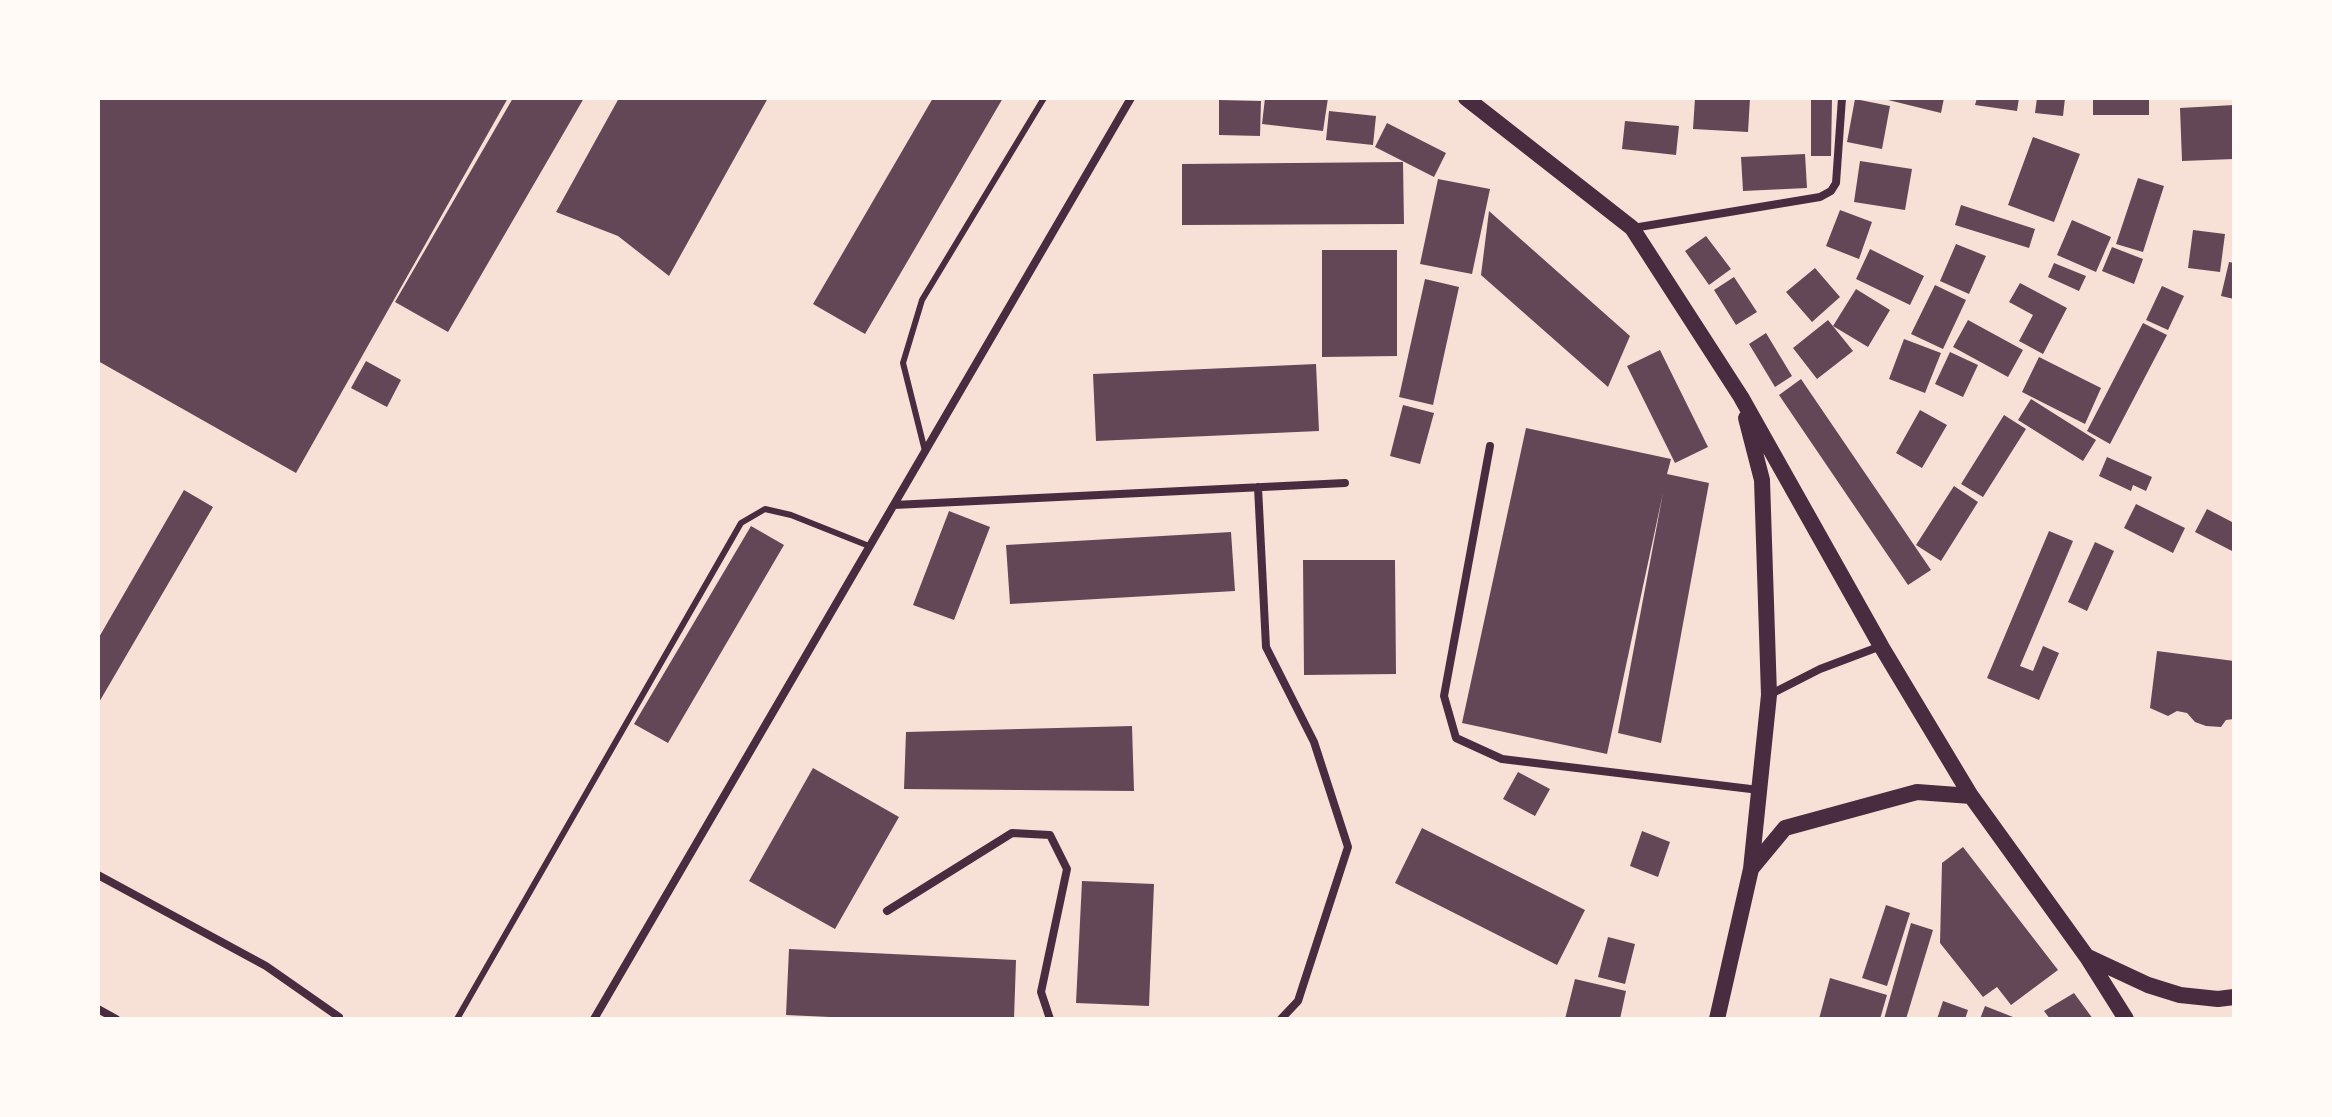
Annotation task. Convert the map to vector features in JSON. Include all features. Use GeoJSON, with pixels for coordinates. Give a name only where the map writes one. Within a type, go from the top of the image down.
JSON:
{"type":"FeatureCollection","features":[{"type":"Feature","properties":{"kind":"main road"},"geometry":{"type":"LineString","coordinates":[[1466,98],[1632,228],[1741,397],[1881,646],[1971,796],[2087,957],[2126,1019]]}},
{"type":"Feature","properties":{"kind":"main road"},"geometry":{"type":"LineString","coordinates":[[1717,1019],[1751,869],[1769,695],[1762,480],[1741,397]]}},
{"type":"Feature","properties":{"kind":"main road"},"geometry":{"type":"LineString","coordinates":[[1751,869],[1785,828],[1917,792],[1971,796]]}},
{"type":"Feature","properties":{"kind":"main road"},"geometry":{"type":"LineString","coordinates":[[2087,957],[2148,985],[2180,995],[2218,999],[2234,997]]}},
{"type":"Feature","properties":{"kind":"street"},"geometry":{"type":"LineString","coordinates":[[594,1019],[1131,98]]}},
{"type":"Feature","properties":{"kind":"street"},"geometry":{"type":"LineString","coordinates":[[1632,228],[1820,197],[1831,191],[1836,183],[1842,98]]}},
{"type":"Feature","properties":{"kind":"street"},"geometry":{"type":"LineString","coordinates":[[1490,446],[1444,696],[1456,738],[1502,759],[1759,790]]}},
{"type":"Feature","properties":{"kind":"street"},"geometry":{"type":"LineString","coordinates":[[894,505],[1345,483]]}},
{"type":"Feature","properties":{"kind":"street"},"geometry":{"type":"LineString","coordinates":[[1258,487],[1266,647],[1314,742],[1348,847],[1298,1001],[1281,1019]]}},
{"type":"Feature","properties":{"kind":"street"},"geometry":{"type":"LineString","coordinates":[[1769,695],[1820,669],[1881,646]]}},
{"type":"Feature","properties":{"kind":"street"},"geometry":{"type":"LineString","coordinates":[[887,911],[1012,833],[1050,835],[1067,869],[1041,992],[1050,1019]]}},
{"type":"Feature","properties":{"kind":"street"},"geometry":{"type":"LineString","coordinates":[[98,875],[266,966],[338,1019]]}},
{"type":"Feature","properties":{"kind":"street"},"geometry":{"type":"LineString","coordinates":[[98,1009],[116,1019]]}},
{"type":"Feature","properties":{"kind":"lane"},"geometry":{"type":"LineString","coordinates":[[925,451],[903,363],[922,300],[1044,98]]}},
{"type":"Feature","properties":{"kind":"lane"},"geometry":{"type":"LineString","coordinates":[[457,1019],[741,523],[765,509],[791,515],[869,546]]}},
{"type":"Feature","properties":{"kind":"building"},"geometry":{"type":"Polygon","coordinates":[[[98,98],[508,98],[296,473],[98,361],[98,98]]]}},
{"type":"Feature","properties":{"kind":"building"},"geometry":{"type":"Polygon","coordinates":[[[513,98],[584,98],[448,332],[395,302],[513,98]]]}},
{"type":"Feature","properties":{"kind":"building"},"geometry":{"type":"Polygon","coordinates":[[[619,98],[768,98],[669,276],[618,236],[556,212],[619,98]]]}},
{"type":"Feature","properties":{"kind":"building"},"geometry":{"type":"Polygon","coordinates":[[[933,98],[1003,98],[865,334],[813,304],[933,98]]]}},
{"type":"Feature","properties":{"kind":"building"},"geometry":{"type":"Polygon","coordinates":[[[1265,98],[1328,98],[1323,131],[1262,124],[1265,98]]]}},
{"type":"Feature","properties":{"kind":"building"},"geometry":{"type":"Polygon","coordinates":[[[1695,98],[1750,98],[1748,132],[1693,129],[1695,98]]]}},
{"type":"Feature","properties":{"kind":"building"},"geometry":{"type":"Polygon","coordinates":[[[1811,98],[1832,98],[1831,156],[1811,156],[1811,98]]]}},
{"type":"Feature","properties":{"kind":"building"},"geometry":{"type":"Polygon","coordinates":[[[1880,98],[1944,98],[1941,113],[1880,98]]]}},
{"type":"Feature","properties":{"kind":"building"},"geometry":{"type":"Polygon","coordinates":[[[1977,98],[2019,98],[2017,111],[1975,105],[1977,98]]]}},
{"type":"Feature","properties":{"kind":"building"},"geometry":{"type":"Polygon","coordinates":[[[2037,98],[2065,98],[2063,116],[2035,113],[2037,98]]]}},
{"type":"Feature","properties":{"kind":"building"},"geometry":{"type":"Polygon","coordinates":[[[2093,98],[2149,98],[2149,115],[2093,115],[2093,98]]]}},
{"type":"Feature","properties":{"kind":"building"},"geometry":{"type":"Polygon","coordinates":[[[1855,99],[1890,106],[1882,149],[1847,142],[1855,99]]]}},
{"type":"Feature","properties":{"kind":"building"},"geometry":{"type":"Polygon","coordinates":[[[1219,100],[1261,101],[1260,136],[1219,135],[1219,100]]]}},
{"type":"Feature","properties":{"kind":"building"},"geometry":{"type":"Polygon","coordinates":[[[2234,105],[2234,159],[2182,161],[2180,108],[2234,105]]]}},
{"type":"Feature","properties":{"kind":"building"},"geometry":{"type":"Polygon","coordinates":[[[1329,111],[1376,116],[1373,145],[1326,140],[1329,111]]]}},
{"type":"Feature","properties":{"kind":"building"},"geometry":{"type":"Polygon","coordinates":[[[1625,121],[1679,126],[1676,155],[1622,149],[1625,121]]]}},
{"type":"Feature","properties":{"kind":"building"},"geometry":{"type":"Polygon","coordinates":[[[1387,123],[1446,153],[1434,177],[1375,147],[1387,123]]]}},
{"type":"Feature","properties":{"kind":"building"},"geometry":{"type":"Polygon","coordinates":[[[2033,137],[2080,154],[2054,222],[2008,205],[2033,137]]]}},
{"type":"Feature","properties":{"kind":"building"},"geometry":{"type":"Polygon","coordinates":[[[1805,154],[1807,188],[1743,191],[1741,157],[1805,154]]]}},
{"type":"Feature","properties":{"kind":"building"},"geometry":{"type":"Polygon","coordinates":[[[1860,161],[1912,169],[1905,210],[1854,202],[1860,161]]]}},
{"type":"Feature","properties":{"kind":"building"},"geometry":{"type":"Polygon","coordinates":[[[1403,162],[1404,224],[1182,225],[1182,164],[1403,162]]]}},
{"type":"Feature","properties":{"kind":"building"},"geometry":{"type":"Polygon","coordinates":[[[2138,178],[2164,186],[2143,252],[2116,244],[2138,178]]]}},
{"type":"Feature","properties":{"kind":"building"},"geometry":{"type":"Polygon","coordinates":[[[1438,179],[1490,189],[1472,274],[1420,264],[1438,179]]]}},
{"type":"Feature","properties":{"kind":"building"},"geometry":{"type":"Polygon","coordinates":[[[1961,205],[2035,229],[2029,248],[1955,225],[1961,205]]]}},
{"type":"Feature","properties":{"kind":"building"},"geometry":{"type":"Polygon","coordinates":[[[1840,210],[1872,222],[1859,259],[1826,246],[1840,210]]]}},
{"type":"Feature","properties":{"kind":"building"},"geometry":{"type":"Polygon","coordinates":[[[1489,211],[1630,336],[1608,387],[1481,275],[1489,211]]]}},
{"type":"Feature","properties":{"kind":"building"},"geometry":{"type":"Polygon","coordinates":[[[2072,220],[2111,237],[2096,272],[2057,255],[2072,220]]]}},
{"type":"Feature","properties":{"kind":"building"},"geometry":{"type":"Polygon","coordinates":[[[2193,230],[2225,234],[2220,272],[2188,268],[2193,230]]]}},
{"type":"Feature","properties":{"kind":"building"},"geometry":{"type":"Polygon","coordinates":[[[1706,236],[1731,269],[1709,285],[1685,251],[1706,236]]]}},
{"type":"Feature","properties":{"kind":"building"},"geometry":{"type":"Polygon","coordinates":[[[1956,244],[1986,256],[1969,294],[1940,281],[1956,244]]]}},
{"type":"Feature","properties":{"kind":"building"},"geometry":{"type":"Polygon","coordinates":[[[2112,247],[2143,259],[2134,284],[2102,271],[2112,247]]]}},
{"type":"Feature","properties":{"kind":"building"},"geometry":{"type":"Polygon","coordinates":[[[1870,249],[1924,276],[1910,305],[1856,279],[1870,249]]]}},
{"type":"Feature","properties":{"kind":"building"},"geometry":{"type":"Polygon","coordinates":[[[1322,250],[1397,250],[1397,356],[1322,357],[1322,250]]]}},
{"type":"Feature","properties":{"kind":"building"},"geometry":{"type":"Polygon","coordinates":[[[2229,262],[2234,263],[2234,299],[2221,296],[2229,262]]]}},
{"type":"Feature","properties":{"kind":"building"},"geometry":{"type":"Polygon","coordinates":[[[2054,263],[2086,276],[2079,291],[2048,277],[2054,263]]]}},
{"type":"Feature","properties":{"kind":"building"},"geometry":{"type":"Polygon","coordinates":[[[1815,268],[1840,297],[1812,322],[1786,292],[1815,268]]]}},
{"type":"Feature","properties":{"kind":"building"},"geometry":{"type":"Polygon","coordinates":[[[1734,277],[1757,312],[1736,325],[1714,290],[1734,277]]]}},
{"type":"Feature","properties":{"kind":"building"},"geometry":{"type":"Polygon","coordinates":[[[1425,279],[1459,287],[1433,405],[1399,397],[1425,279]]]}},
{"type":"Feature","properties":{"kind":"building"},"geometry":{"type":"Polygon","coordinates":[[[2020,283],[2067,308],[2043,354],[2019,341],[2033,315],[2009,302],[2020,283]]]}},
{"type":"Feature","properties":{"kind":"building"},"geometry":{"type":"Polygon","coordinates":[[[1935,285],[1966,300],[1943,349],[1911,334],[1935,285]]]}},
{"type":"Feature","properties":{"kind":"building"},"geometry":{"type":"Polygon","coordinates":[[[2162,286],[2184,296],[2168,330],[2146,320],[2162,286]]]}},
{"type":"Feature","properties":{"kind":"building"},"geometry":{"type":"Polygon","coordinates":[[[1856,289],[1890,310],[1868,347],[1833,326],[1856,289]]]}},
{"type":"Feature","properties":{"kind":"building"},"geometry":{"type":"Polygon","coordinates":[[[1828,320],[1853,351],[1817,379],[1793,348],[1828,320]]]}},
{"type":"Feature","properties":{"kind":"building"},"geometry":{"type":"Polygon","coordinates":[[[1968,320],[2023,350],[2008,377],[1953,347],[1968,320]]]}},
{"type":"Feature","properties":{"kind":"building"},"geometry":{"type":"Polygon","coordinates":[[[2143,323],[2167,335],[2110,444],[2087,431],[2143,323]]]}},
{"type":"Feature","properties":{"kind":"building"},"geometry":{"type":"Polygon","coordinates":[[[1766,333],[1792,376],[1775,387],[1749,344],[1766,333]]]}},
{"type":"Feature","properties":{"kind":"building"},"geometry":{"type":"Polygon","coordinates":[[[1904,339],[1941,353],[1925,393],[1889,379],[1904,339]]]}},
{"type":"Feature","properties":{"kind":"building"},"geometry":{"type":"Polygon","coordinates":[[[1660,350],[1708,447],[1675,463],[1627,366],[1660,350]]]}},
{"type":"Feature","properties":{"kind":"building"},"geometry":{"type":"Polygon","coordinates":[[[1950,352],[1978,365],[1963,397],[1935,384],[1950,352]]]}},
{"type":"Feature","properties":{"kind":"building"},"geometry":{"type":"Polygon","coordinates":[[[2039,357],[2101,388],[2085,424],[2022,392],[2039,357]]]}},
{"type":"Feature","properties":{"kind":"building"},"geometry":{"type":"Polygon","coordinates":[[[366,361],[401,380],[387,407],[351,388],[366,361]]]}},
{"type":"Feature","properties":{"kind":"building"},"geometry":{"type":"Polygon","coordinates":[[[1316,364],[1319,431],[1096,441],[1093,374],[1316,364]]]}},
{"type":"Feature","properties":{"kind":"building"},"geometry":{"type":"Polygon","coordinates":[[[1801,379],[1931,570],[1908,585],[1779,395],[1801,379]]]}},
{"type":"Feature","properties":{"kind":"building"},"geometry":{"type":"Polygon","coordinates":[[[2031,399],[2096,440],[2083,461],[2018,420],[2031,399]]]}},
{"type":"Feature","properties":{"kind":"building"},"geometry":{"type":"Polygon","coordinates":[[[1403,405],[1434,413],[1420,464],[1390,456],[1403,405]]]}},
{"type":"Feature","properties":{"kind":"building"},"geometry":{"type":"Polygon","coordinates":[[[1920,410],[1947,425],[1922,468],[1896,453],[1920,410]]]}},
{"type":"Feature","properties":{"kind":"building"},"geometry":{"type":"Polygon","coordinates":[[[2004,415],[2026,429],[1983,497],[1961,484],[2004,415]]]}},
{"type":"Feature","properties":{"kind":"building"},"geometry":{"type":"Polygon","coordinates":[[[1526,428],[1671,459],[1667,474],[1709,483],[1661,743],[1618,733],[1663,493],[1607,754],[1462,723],[1526,428]]]}},
{"type":"Feature","properties":{"kind":"building"},"geometry":{"type":"Polygon","coordinates":[[[2107,457],[2152,477],[2146,491],[2133,485],[2131,491],[2099,476],[2107,457]]]}},
{"type":"Feature","properties":{"kind":"building"},"geometry":{"type":"Polygon","coordinates":[[[1954,486],[1978,502],[1941,561],[1916,545],[1954,486]]]}},
{"type":"Feature","properties":{"kind":"building"},"geometry":{"type":"Polygon","coordinates":[[[184,490],[213,507],[98,704],[98,639],[184,490]]]}},
{"type":"Feature","properties":{"kind":"building"},"geometry":{"type":"Polygon","coordinates":[[[2136,504],[2185,528],[2173,553],[2124,528],[2136,504]]]}},
{"type":"Feature","properties":{"kind":"building"},"geometry":{"type":"Polygon","coordinates":[[[2207,509],[2234,523],[2234,552],[2195,532],[2207,509]]]}},
{"type":"Feature","properties":{"kind":"building"},"geometry":{"type":"Polygon","coordinates":[[[949,511],[990,527],[954,620],[913,605],[949,511]]]}},
{"type":"Feature","properties":{"kind":"building"},"geometry":{"type":"Polygon","coordinates":[[[751,526],[784,545],[668,743],[634,724],[751,526]]]}},
{"type":"Feature","properties":{"kind":"building"},"geometry":{"type":"Polygon","coordinates":[[[2049,531],[2073,541],[2020,666],[2033,671],[2043,646],[2059,653],[2039,700],[1987,678],[2049,531]]]}},
{"type":"Feature","properties":{"kind":"building"},"geometry":{"type":"Polygon","coordinates":[[[1231,532],[1235,591],[1010,604],[1006,545],[1231,532]]]}},
{"type":"Feature","properties":{"kind":"building"},"geometry":{"type":"Polygon","coordinates":[[[2095,542],[2114,551],[2087,611],[2068,602],[2095,542]]]}},
{"type":"Feature","properties":{"kind":"building"},"geometry":{"type":"Polygon","coordinates":[[[1303,560],[1395,560],[1396,674],[1304,675],[1303,560]]]}},
{"type":"Feature","properties":{"kind":"building"},"geometry":{"type":"Polygon","coordinates":[[[2157,651],[2234,661],[2234,719],[2226,720],[2221,727],[2206,726],[2195,722],[2187,713],[2177,711],[2168,716],[2150,708],[2157,651]]]}},
{"type":"Feature","properties":{"kind":"building"},"geometry":{"type":"Polygon","coordinates":[[[1132,726],[1134,791],[904,789],[906,732],[1132,726]]]}},
{"type":"Feature","properties":{"kind":"building"},"geometry":{"type":"Polygon","coordinates":[[[813,768],[899,817],[835,929],[749,881],[813,768]]]}},
{"type":"Feature","properties":{"kind":"building"},"geometry":{"type":"Polygon","coordinates":[[[1518,772],[1550,789],[1535,816],[1503,799],[1518,772]]]}},
{"type":"Feature","properties":{"kind":"building"},"geometry":{"type":"Polygon","coordinates":[[[1422,828],[1585,910],[1557,965],[1395,883],[1422,828]]]}},
{"type":"Feature","properties":{"kind":"building"},"geometry":{"type":"Polygon","coordinates":[[[1642,831],[1670,842],[1658,877],[1630,866],[1642,831]]]}},
{"type":"Feature","properties":{"kind":"building"},"geometry":{"type":"Polygon","coordinates":[[[1963,847],[2058,970],[2011,1005],[1997,987],[1983,997],[1940,943],[1942,863],[1963,847]]]}},
{"type":"Feature","properties":{"kind":"building"},"geometry":{"type":"Polygon","coordinates":[[[1082,881],[1154,884],[1149,1006],[1076,1003],[1082,881]]]}},
{"type":"Feature","properties":{"kind":"building"},"geometry":{"type":"Polygon","coordinates":[[[1886,905],[1910,913],[1887,986],[1862,978],[1886,905]]]}},
{"type":"Feature","properties":{"kind":"building"},"geometry":{"type":"Polygon","coordinates":[[[1911,923],[1933,930],[1906,1019],[1884,1019],[1911,923]]]}},
{"type":"Feature","properties":{"kind":"building"},"geometry":{"type":"Polygon","coordinates":[[[1608,937],[1635,944],[1625,984],[1598,977],[1608,937]]]}},
{"type":"Feature","properties":{"kind":"building"},"geometry":{"type":"Polygon","coordinates":[[[789,949],[1016,960],[1014,1019],[873,1019],[786,1015],[789,949]]]}},
{"type":"Feature","properties":{"kind":"building"},"geometry":{"type":"Polygon","coordinates":[[[1830,978],[1887,995],[1880,1019],[1819,1019],[1830,978]]]}},
{"type":"Feature","properties":{"kind":"building"},"geometry":{"type":"Polygon","coordinates":[[[1575,979],[1626,991],[1620,1019],[1565,1019],[1575,979]]]}},
{"type":"Feature","properties":{"kind":"building"},"geometry":{"type":"Polygon","coordinates":[[[2074,993],[2093,1019],[2050,1019],[2044,1011],[2074,993]]]}},
{"type":"Feature","properties":{"kind":"building"},"geometry":{"type":"Polygon","coordinates":[[[1943,1001],[1968,1010],[1965,1019],[1937,1019],[1943,1001]]]}},
{"type":"Feature","properties":{"kind":"building"},"geometry":{"type":"Polygon","coordinates":[[[1985,1006],[2018,1019],[1980,1019],[1985,1006]]]}}]}
